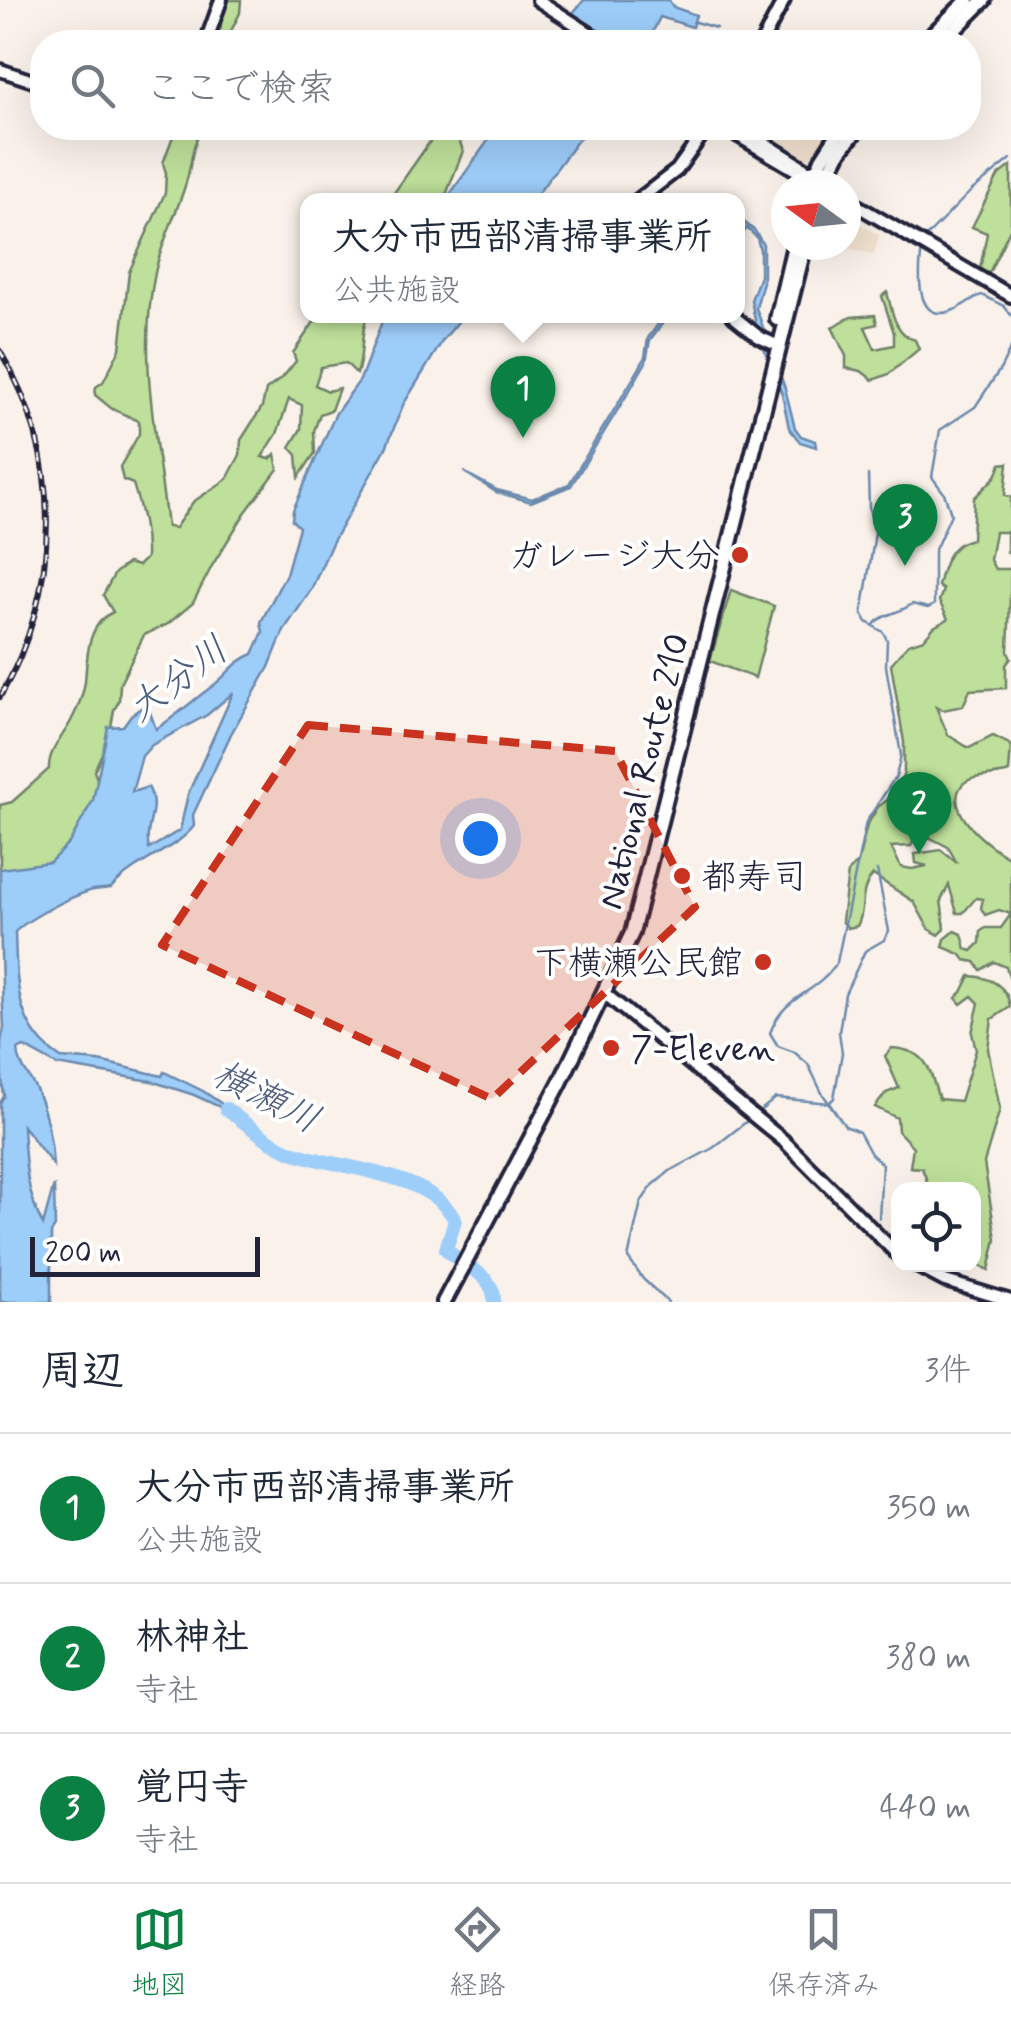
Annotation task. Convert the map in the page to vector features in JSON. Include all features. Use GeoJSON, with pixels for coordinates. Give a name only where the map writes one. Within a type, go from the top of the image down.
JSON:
{"type":"FeatureCollection","features":[{"type":"Feature","properties":{"kind":"highway"},"geometry":{"type":"LineString","coordinates":[[937,30],[968,0]]}},
{"type":"Feature","properties":{"kind":"highway"},"geometry":{"type":"LineString","coordinates":[[954,30],[984,0]]}},
{"type":"Feature","properties":{"kind":"highway"},"geometry":{"type":"LineString","coordinates":[[823,170],[837,140]]}},
{"type":"Feature","properties":{"kind":"highway"},"geometry":{"type":"LineString","coordinates":[[827,170],[849,140]]}},
{"type":"Feature","properties":{"kind":"highway","name":"National Route 210"},"geometry":{"type":"LineString","coordinates":[[754,454],[791,260]]}},
{"type":"Feature","properties":{"kind":"highway","name":"National Route 210"},"geometry":{"type":"LineString","coordinates":[[444,1302],[551,1100],[638,914],[801,260]]}},
{"type":"Feature","properties":{"kind":"street"},"geometry":{"type":"LineString","coordinates":[[211,30],[222,0]]}},
{"type":"Feature","properties":{"kind":"street"},"geometry":{"type":"LineString","coordinates":[[538,0],[584,30]]}},
{"type":"Feature","properties":{"kind":"street"},"geometry":{"type":"LineString","coordinates":[[768,30],[784,0]]}},
{"type":"Feature","properties":{"kind":"street"},"geometry":{"type":"LineString","coordinates":[[0,70],[30,80]]}},
{"type":"Feature","properties":{"kind":"street"},"geometry":{"type":"LineString","coordinates":[[647,193],[677,170],[698,140]]}},
{"type":"Feature","properties":{"kind":"street"},"geometry":{"type":"LineString","coordinates":[[754,140],[797,170]]}},
{"type":"Feature","properties":{"kind":"street"},"geometry":{"type":"LineString","coordinates":[[861,208],[1011,296]]}},
{"type":"Feature","properties":{"kind":"street"},"geometry":{"type":"LineString","coordinates":[[741,323],[772,343]]}},
{"type":"Feature","properties":{"kind":"street"},"geometry":{"type":"LineString","coordinates":[[604,992],[784,1141],[891,1247]]}},
{"type":"Feature","properties":{"kind":"street"},"geometry":{"type":"LineString","coordinates":[[929,1272],[1011,1301]]}},
{"type":"Feature","properties":{"kind":"highlighted area"},"geometry":{"type":"Polygon","coordinates":[[[308,725],[615,751],[695,907],[492,1099],[162,945],[308,725]]]}},
{"type":"Feature","properties":{"kind":"shaded area"},"geometry":{"type":"Polygon","coordinates":[[[823,140],[811,157],[800,160],[769,141],[823,140]]]}},
{"type":"Feature","properties":{"kind":"shaded area"},"geometry":{"type":"Polygon","coordinates":[[[861,225],[879,235],[874,255],[861,252],[861,225]]]}},
{"type":"Feature","properties":{"kind":"green space"},"geometry":{"type":"Polygon","coordinates":[[[225,0],[241,0],[232,30],[220,30],[225,0]]]}},
{"type":"Feature","properties":{"kind":"green space"},"geometry":{"type":"Polygon","coordinates":[[[172,140],[197,140],[158,262],[150,305],[151,400],[167,527],[175,528],[193,502],[227,479],[240,455],[241,440],[262,407],[266,390],[296,361],[293,353],[313,323],[365,323],[359,366],[357,374],[346,363],[321,367],[315,385],[328,391],[339,388],[331,410],[320,414],[314,431],[315,453],[299,477],[297,455],[290,447],[301,429],[302,405],[289,399],[277,434],[262,457],[270,459],[275,454],[278,469],[245,513],[193,603],[168,624],[144,635],[120,684],[109,738],[94,771],[98,783],[94,807],[75,840],[60,861],[0,872],[0,805],[12,802],[49,769],[54,749],[82,696],[93,633],[104,617],[113,612],[103,595],[115,573],[128,563],[138,566],[146,558],[139,503],[133,484],[123,480],[120,467],[139,434],[139,421],[112,409],[95,395],[120,349],[129,272],[165,193],[163,163],[172,140]]]}},
{"type":"Feature","properties":{"kind":"green space"},"geometry":{"type":"Polygon","coordinates":[[[431,140],[459,140],[463,151],[447,193],[394,193],[431,140]]]}},
{"type":"Feature","properties":{"kind":"green space"},"geometry":{"type":"Polygon","coordinates":[[[1011,166],[1011,227],[988,275],[980,269],[987,233],[972,227],[998,176],[1011,166]]]}},
{"type":"Feature","properties":{"kind":"green space"},"geometry":{"type":"Polygon","coordinates":[[[887,292],[898,327],[915,340],[919,349],[889,374],[873,380],[861,371],[846,368],[846,356],[832,327],[851,317],[875,315],[877,324],[865,327],[875,349],[894,345],[882,296],[887,292]]]}},
{"type":"Feature","properties":{"kind":"green space"},"geometry":{"type":"Polygon","coordinates":[[[1008,463],[1005,495],[1011,497],[1011,552],[1007,552],[1007,532],[995,532],[990,560],[995,569],[1011,569],[1011,658],[1006,665],[1006,688],[970,690],[963,706],[943,710],[936,707],[948,735],[969,748],[993,736],[1011,745],[1009,772],[966,781],[958,795],[958,806],[971,828],[1011,858],[1011,914],[999,910],[985,915],[981,908],[983,899],[976,898],[963,913],[957,913],[949,885],[941,900],[945,929],[939,935],[929,929],[914,902],[873,875],[865,889],[857,926],[848,928],[842,921],[848,872],[858,862],[867,825],[878,807],[896,793],[904,772],[904,742],[891,664],[908,644],[924,639],[948,619],[939,601],[942,570],[952,550],[972,539],[974,498],[996,476],[1001,464],[1008,463]],[[919,832],[911,846],[891,847],[901,867],[912,869],[927,866],[916,863],[915,854],[941,850],[957,863],[948,847],[919,832]]]}},
{"type":"Feature","properties":{"kind":"green space"},"geometry":{"type":"Polygon","coordinates":[[[731,590],[774,606],[755,678],[710,661],[731,590]]]}},
{"type":"Feature","properties":{"kind":"green space"},"geometry":{"type":"Polygon","coordinates":[[[1011,914],[1011,983],[1006,967],[994,962],[981,970],[975,962],[943,947],[945,939],[955,931],[962,934],[966,949],[972,951],[980,943],[981,931],[1001,928],[1011,914]]]}},
{"type":"Feature","properties":{"kind":"green space"},"geometry":{"type":"Polygon","coordinates":[[[970,976],[984,978],[1006,993],[1010,1007],[992,1019],[988,1049],[1000,1109],[984,1163],[996,1239],[989,1270],[981,1266],[981,1182],[926,1182],[922,1168],[910,1167],[913,1147],[898,1131],[897,1118],[875,1107],[886,1093],[899,1088],[885,1056],[892,1048],[921,1058],[930,1071],[939,1099],[960,1101],[976,1050],[972,1033],[979,1003],[972,996],[961,1004],[956,998],[970,976]]]}},
{"type":"Feature","properties":{"kind":"water"},"geometry":{"type":"Polygon","coordinates":[[[584,0],[669,0],[673,7],[696,15],[692,27],[660,17],[654,30],[565,30],[584,0]]]}},
{"type":"Feature","properties":{"kind":"water"},"geometry":{"type":"Polygon","coordinates":[[[488,140],[578,140],[538,193],[451,193],[488,140]]]}},
{"type":"Feature","properties":{"kind":"water"},"geometry":{"type":"Polygon","coordinates":[[[745,223],[763,244],[763,282],[756,308],[795,428],[801,436],[815,441],[816,447],[800,442],[789,428],[782,394],[757,330],[751,300],[760,276],[760,250],[757,238],[747,228],[745,231],[745,223]]]}},
{"type":"Feature","properties":{"kind":"water"},"geometry":{"type":"Polygon","coordinates":[[[381,323],[457,323],[403,405],[386,448],[332,543],[311,590],[284,630],[193,815],[194,826],[111,888],[65,901],[15,932],[21,1002],[34,1033],[46,1046],[61,1058],[99,1061],[162,1076],[164,1072],[203,1091],[241,1117],[236,1122],[218,1106],[151,1081],[57,1065],[24,1047],[18,1050],[41,1102],[52,1148],[53,1165],[23,1126],[30,1189],[43,1225],[54,1185],[51,1302],[0,1302],[4,1027],[0,869],[50,862],[69,843],[93,800],[108,727],[123,726],[147,704],[156,729],[253,654],[263,632],[261,622],[286,574],[299,527],[292,520],[293,510],[336,413],[360,380],[381,323]],[[233,693],[207,715],[152,745],[142,756],[132,792],[148,787],[152,795],[149,849],[180,830],[188,794],[233,693]]]}},
{"type":"Feature","properties":{"kind":"water"},"geometry":{"type":"Polygon","coordinates":[[[663,323],[650,340],[646,362],[571,486],[531,502],[496,492],[464,472],[497,490],[532,499],[569,484],[639,369],[648,338],[663,323]]]}},
{"type":"Feature","properties":{"kind":"waterway"},"geometry":{"type":"LineString","coordinates":[[695,22],[716,28]]}},
{"type":"Feature","properties":{"kind":"waterway"},"geometry":{"type":"LineString","coordinates":[[924,239],[971,191],[1011,159]]}},
{"type":"Feature","properties":{"kind":"waterway"},"geometry":{"type":"LineString","coordinates":[[922,247],[921,293],[931,310],[954,310],[982,295],[1004,306],[1011,315]]}},
{"type":"Feature","properties":{"kind":"waterway"},"geometry":{"type":"LineString","coordinates":[[874,625],[912,604],[928,608],[934,605],[934,552],[951,514],[944,493],[932,477],[940,430],[975,407],[1011,347]]}},
{"type":"Feature","properties":{"kind":"waterway"},"geometry":{"type":"LineString","coordinates":[[868,475],[875,533],[862,613],[887,640],[886,666],[901,755],[896,776],[866,822],[837,962],[820,982],[784,1009],[770,1033],[778,1046],[794,1052],[808,1064],[845,1126],[859,1132],[871,1154],[882,1164],[879,1219]]}},
{"type":"Feature","properties":{"kind":"waterway"},"geometry":{"type":"LineString","coordinates":[[757,1113],[776,1098],[829,1103],[834,1098],[842,1053],[839,1032],[845,994],[865,951],[884,940],[889,931],[877,870]]}},
{"type":"Feature","properties":{"kind":"waterway","name":"横瀬川"},"geometry":{"type":"LineString","coordinates":[[226,1109],[292,1152],[382,1174],[425,1191],[455,1220],[446,1249],[490,1284],[494,1302]]}},
{"type":"Feature","properties":{"kind":"waterway"},"geometry":{"type":"LineString","coordinates":[[668,1302],[643,1279],[628,1258],[641,1202],[670,1171],[713,1148],[751,1118]]}},
{"type":"Feature","properties":{"kind":"railway"},"geometry":{"type":"LineString","coordinates":[[0,351],[21,392],[36,435],[47,524],[44,569],[35,613],[0,697]]}},
{"type":"Feature","properties":{"kind":"place","name":"大分市西部清掃事業所"},"geometry":{"type":"Point","coordinates":[523,438]}},
{"type":"Feature","properties":{"kind":"place","name":"ガレージ大分"},"geometry":{"type":"Point","coordinates":[740,555]}},
{"type":"Feature","properties":{"kind":"place","name":"覚円寺"},"geometry":{"type":"Point","coordinates":[905,566]}},
{"type":"Feature","properties":{"kind":"place","name":"林神社"},"geometry":{"type":"Point","coordinates":[919,854]}},
{"type":"Feature","properties":{"kind":"place","name":"都寿司"},"geometry":{"type":"Point","coordinates":[682,876]}},
{"type":"Feature","properties":{"kind":"place","name":"下横瀬公民館"},"geometry":{"type":"Point","coordinates":[763,962]}},
{"type":"Feature","properties":{"kind":"place","name":"7-Eleven"},"geometry":{"type":"Point","coordinates":[611,1048]}},
{"type":"Feature","properties":{"kind":"water label","name":"大分川"},"geometry":{"type":"Point","coordinates":[177,678]}}]}
